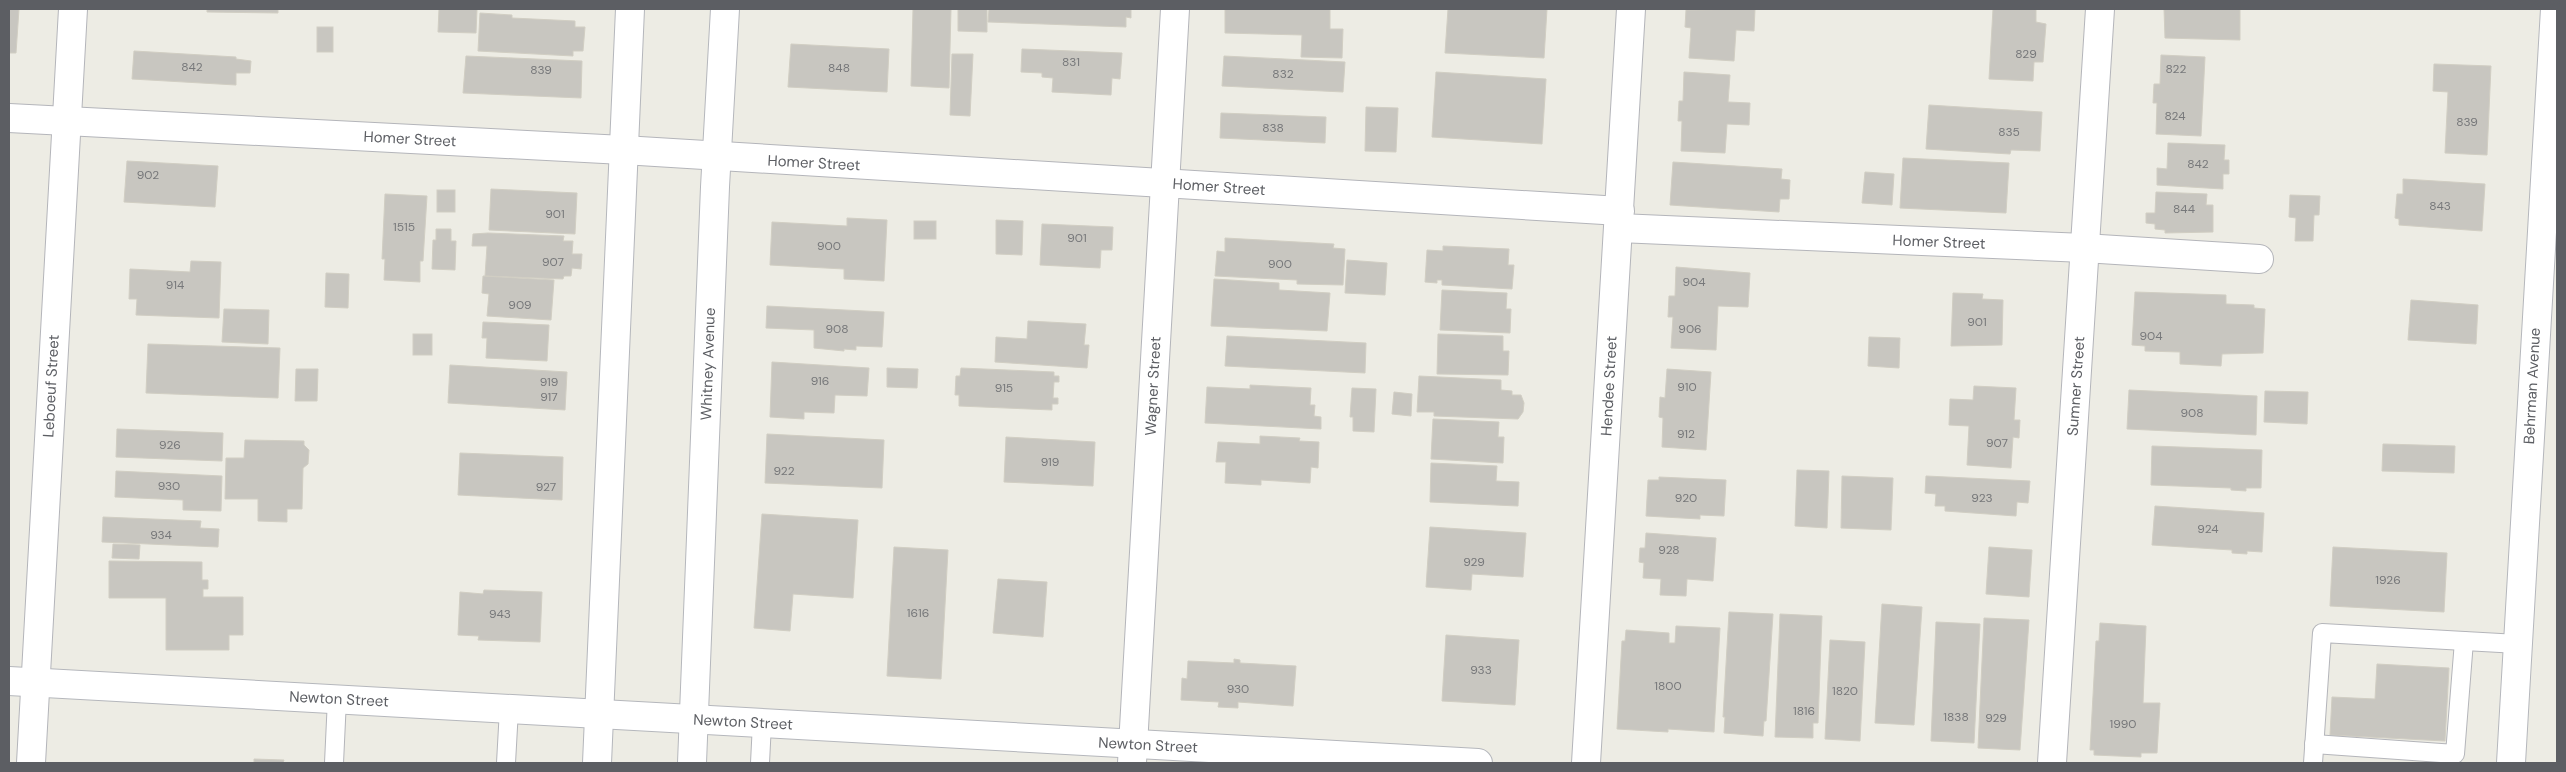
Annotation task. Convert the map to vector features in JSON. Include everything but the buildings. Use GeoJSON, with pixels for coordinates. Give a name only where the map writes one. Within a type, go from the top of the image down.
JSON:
{"type":"FeatureCollection","features":[{"type":"Feature","properties":{"kind":"street","name":"Leboeuf Street"},"geometry":{"type":"LineString","coordinates":[[31,763],[22,681],[66,122],[73,9]]}},
{"type":"Feature","properties":{"kind":"street"},"geometry":{"type":"LineString","coordinates":[[598,763],[630,9]]}},
{"type":"Feature","properties":{"kind":"street","name":"Whitney Avenue"},"geometry":{"type":"LineString","coordinates":[[692,763],[716,157],[725,9]]}},
{"type":"Feature","properties":{"kind":"street","name":"Wagner Street"},"geometry":{"type":"LineString","coordinates":[[1132,753],[1175,9]]}},
{"type":"Feature","properties":{"kind":"street","name":"Hendee Street"},"geometry":{"type":"LineString","coordinates":[[1586,763],[1631,9]]}},
{"type":"Feature","properties":{"kind":"street","name":"Sumner Street"},"geometry":{"type":"LineString","coordinates":[[2052,763],[2100,9]]}},
{"type":"Feature","properties":{"kind":"street","name":"Behrman Avenue"},"geometry":{"type":"LineString","coordinates":[[2511,763],[2554,9]]}},
{"type":"Feature","properties":{"kind":"street","name":"Homer Street"},"geometry":{"type":"LineString","coordinates":[[9,118],[623,150],[1164,183],[1619,220],[2259,260]]}},
{"type":"Feature","properties":{"kind":"street","name":"Newton Street"},"geometry":{"type":"LineString","coordinates":[[22,681],[762,723],[1132,753],[1478,763]]}},
{"type":"Feature","properties":{"kind":"lane"},"geometry":{"type":"LineString","coordinates":[[2313,763],[2322,633],[2518,644]]}},
{"type":"Feature","properties":{"kind":"lane"},"geometry":{"type":"LineString","coordinates":[[2314,744],[2433,758],[2455,754],[2464,641]]}},
{"type":"Feature","properties":{"kind":"lane"},"geometry":{"type":"LineString","coordinates":[[334,763],[337,699]]}},
{"type":"Feature","properties":{"kind":"lane"},"geometry":{"type":"LineString","coordinates":[[506,763],[509,709]]}},
{"type":"Feature","properties":{"kind":"lane"},"geometry":{"type":"LineString","coordinates":[[760,763],[762,723]]}}]}
